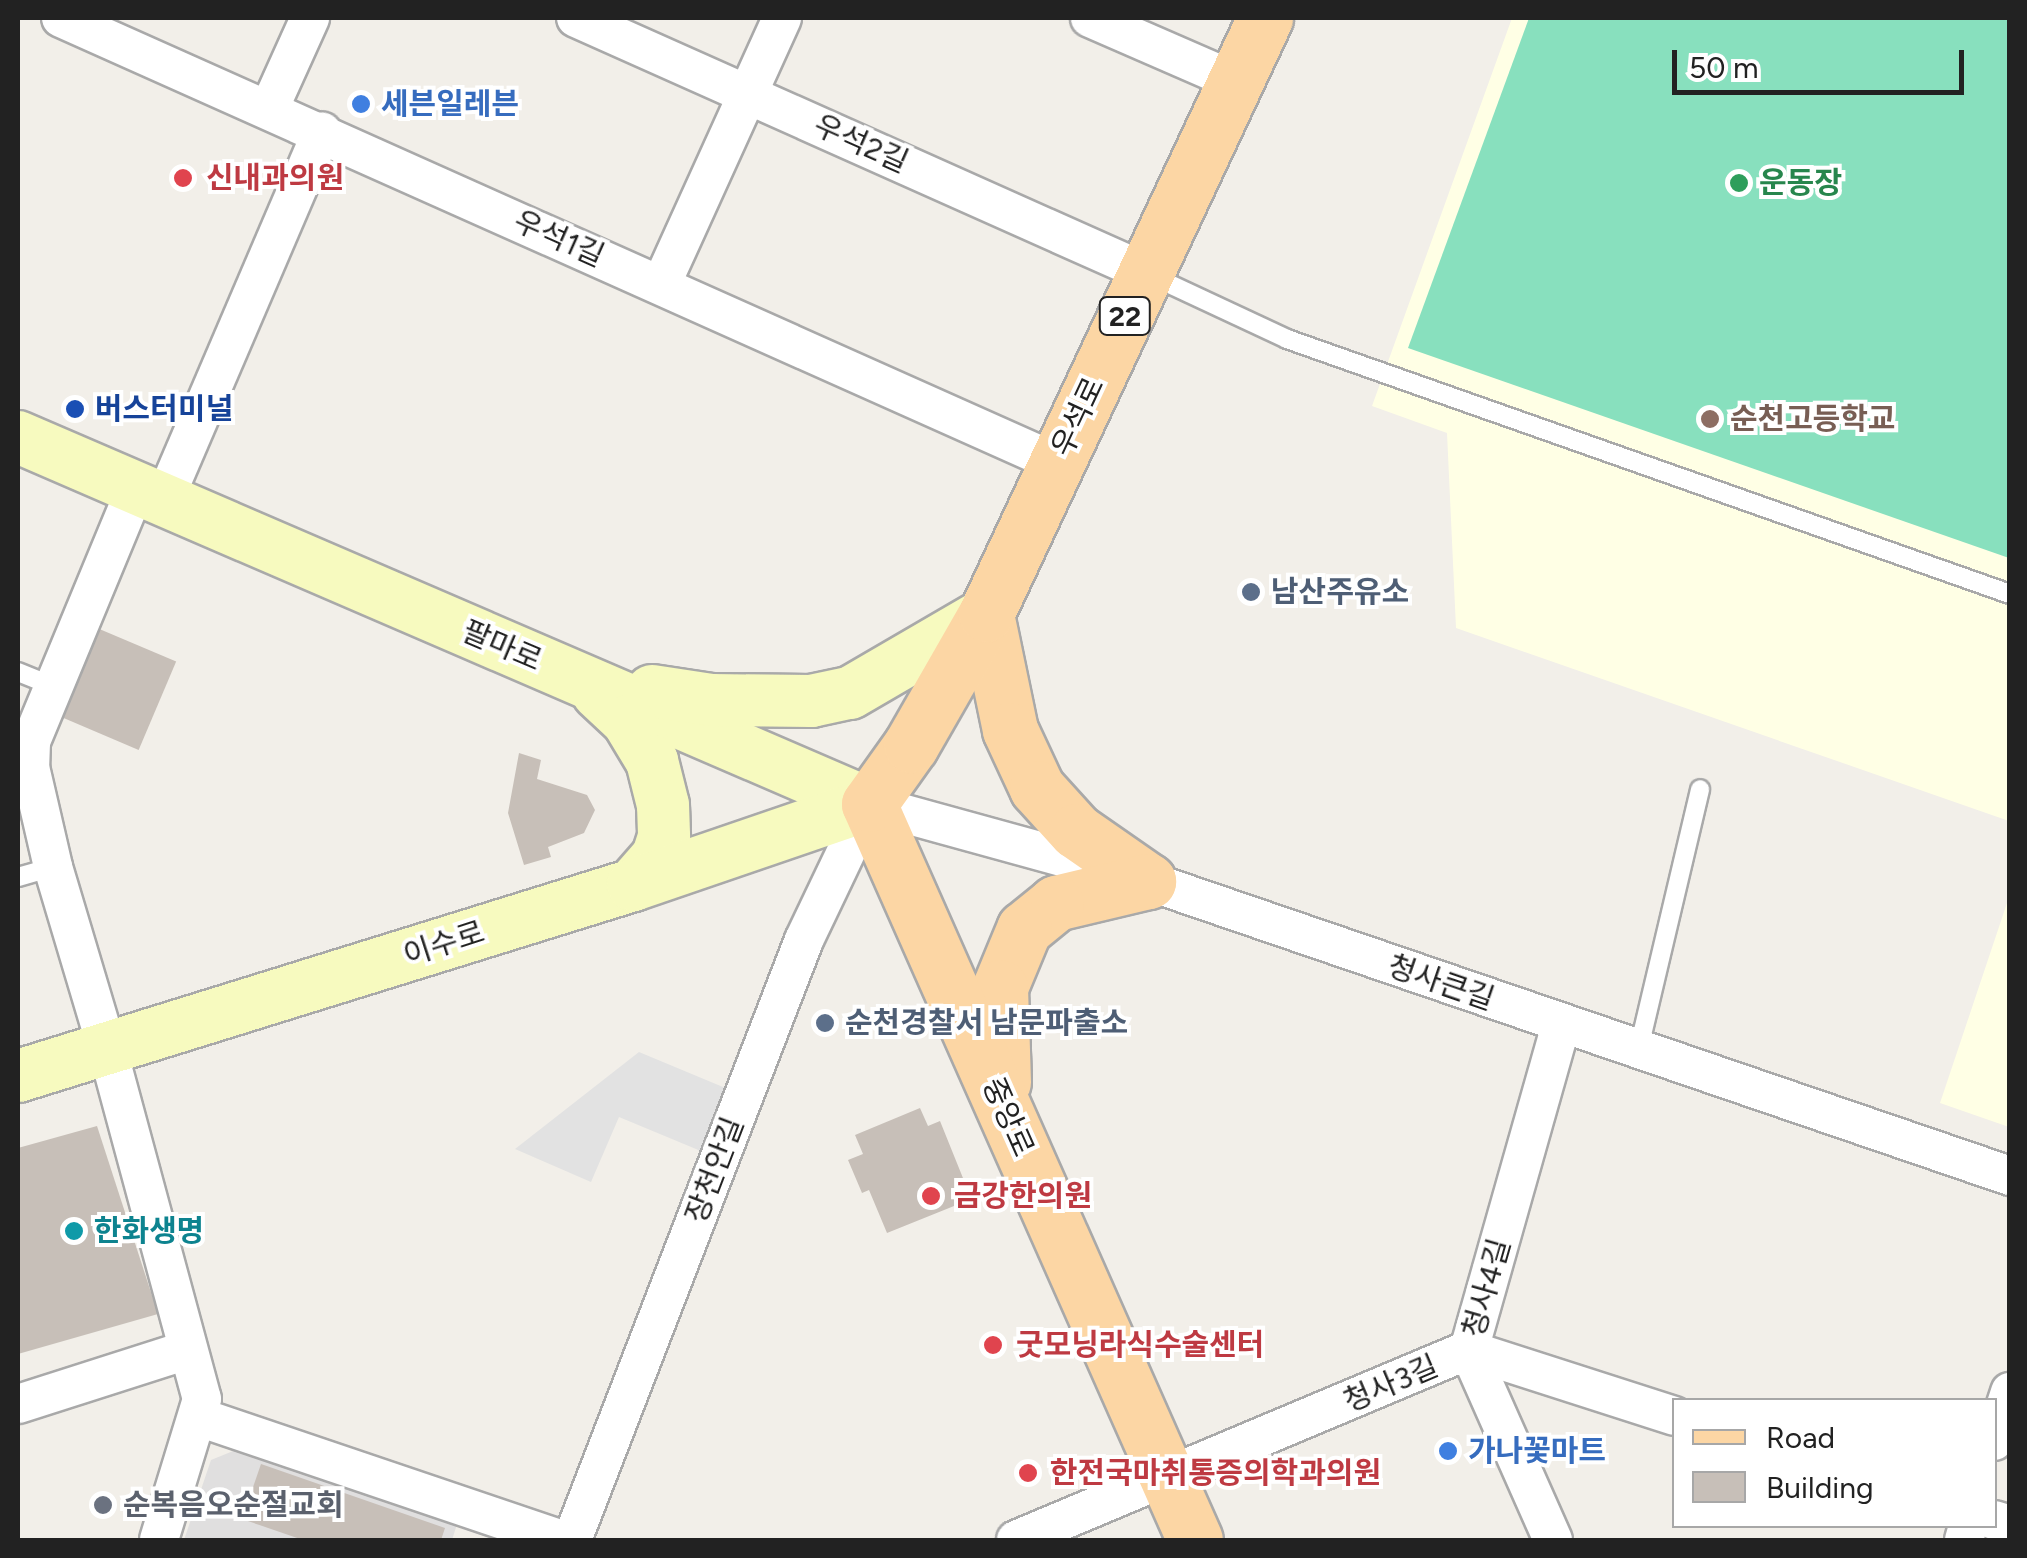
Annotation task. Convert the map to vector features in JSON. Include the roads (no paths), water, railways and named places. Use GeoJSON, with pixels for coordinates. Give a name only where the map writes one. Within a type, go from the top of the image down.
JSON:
{"type":"FeatureCollection","features":[{"type":"Feature","properties":{"kind":"main road","name":"우석로"},"geometry":{"type":"LineString","coordinates":[[868,804],[910,745],[986,614],[1265,18]]}},
{"type":"Feature","properties":{"kind":"main road","name":"팔마로"},"geometry":{"type":"LineString","coordinates":[[18,437],[868,804]]}},
{"type":"Feature","properties":{"kind":"main road"},"geometry":{"type":"LineString","coordinates":[[586,682],[711,700],[810,701],[850,693],[986,614],[1010,730],[1037,788],[1076,831],[1148,882]]}},
{"type":"Feature","properties":{"kind":"main road"},"geometry":{"type":"LineString","coordinates":[[586,682],[628,721],[652,760],[659,790],[664,837],[658,856],[633,885]]}},
{"type":"Feature","properties":{"kind":"main road","name":"이수로"},"geometry":{"type":"LineString","coordinates":[[18,1076],[633,885],[868,804]]}},
{"type":"Feature","properties":{"kind":"main road","name":"중앙로"},"geometry":{"type":"LineString","coordinates":[[868,804],[1195,1540]]}},
{"type":"Feature","properties":{"kind":"main road"},"geometry":{"type":"LineString","coordinates":[[1004,1110],[1000,986],[1024,929],[1056,903],[1148,882]]}},
{"type":"Feature","properties":{"kind":"street","name":"우석1길"},"geometry":{"type":"LineString","coordinates":[[60,18],[322,131],[1057,462]]}},
{"type":"Feature","properties":{"kind":"street"},"geometry":{"type":"LineString","coordinates":[[269,109],[310,18]]}},
{"type":"Feature","properties":{"kind":"street","name":"우석2길"},"geometry":{"type":"LineString","coordinates":[[576,18],[1146,272]]}},
{"type":"Feature","properties":{"kind":"street"},"geometry":{"type":"LineString","coordinates":[[661,285],[782,18]]}},
{"type":"Feature","properties":{"kind":"street"},"geometry":{"type":"LineString","coordinates":[[1090,18],[1235,81]]}},
{"type":"Feature","properties":{"kind":"street"},"geometry":{"type":"LineString","coordinates":[[159,1540],[202,1400],[108,1050],[35,872],[30,750],[53,686],[150,494],[322,131]]}},
{"type":"Feature","properties":{"kind":"street","name":"청사큰길"},"geometry":{"type":"LineString","coordinates":[[868,804],[1148,882],[2010,1176]]}},
{"type":"Feature","properties":{"kind":"street","name":"장천안길"},"geometry":{"type":"LineString","coordinates":[[572,1540],[804,940],[868,804]]}},
{"type":"Feature","properties":{"kind":"street","name":"청사4길"},"geometry":{"type":"LineString","coordinates":[[1553,1540],[1469,1350],[1561,1025]]}},
{"type":"Feature","properties":{"kind":"street"},"geometry":{"type":"LineString","coordinates":[[18,1404],[188,1350]]}},
{"type":"Feature","properties":{"kind":"street","name":"청사3길"},"geometry":{"type":"LineString","coordinates":[[1016,1540],[1469,1350],[1672,1415]]}},
{"type":"Feature","properties":{"kind":"street"},"geometry":{"type":"LineString","coordinates":[[1997,1431],[2010,1392]]}},
{"type":"Feature","properties":{"kind":"street"},"geometry":{"type":"LineString","coordinates":[[199,1417],[563,1540]]}},
{"type":"Feature","properties":{"kind":"lane"},"geometry":{"type":"LineString","coordinates":[[1146,272],[1288,339],[2010,594]]}},
{"type":"Feature","properties":{"kind":"lane"},"geometry":{"type":"LineString","coordinates":[[18,672],[53,686]]}},
{"type":"Feature","properties":{"kind":"lane"},"geometry":{"type":"LineString","coordinates":[[1638,1052],[1700,789]]}},
{"type":"Feature","properties":{"kind":"place","name":"세븐일레븐"},"geometry":{"type":"Point","coordinates":[361,104]}},
{"type":"Feature","properties":{"kind":"place","name":"신내과의원"},"geometry":{"type":"Point","coordinates":[183,178]}},
{"type":"Feature","properties":{"kind":"place","name":"운동장"},"geometry":{"type":"Point","coordinates":[1739,183]}},
{"type":"Feature","properties":{"kind":"place","name":"버스터미널"},"geometry":{"type":"Point","coordinates":[75,409]}},
{"type":"Feature","properties":{"kind":"place","name":"순천고등학교"},"geometry":{"type":"Point","coordinates":[1710,419]}},
{"type":"Feature","properties":{"kind":"place","name":"남산주유소"},"geometry":{"type":"Point","coordinates":[1251,592]}},
{"type":"Feature","properties":{"kind":"place","name":"순천경찰서 남문파출소"},"geometry":{"type":"Point","coordinates":[825,1023]}},
{"type":"Feature","properties":{"kind":"place","name":"금강한의원"},"geometry":{"type":"Point","coordinates":[931,1196]}},
{"type":"Feature","properties":{"kind":"place","name":"한화생명"},"geometry":{"type":"Point","coordinates":[74,1231]}},
{"type":"Feature","properties":{"kind":"place","name":"굿모닝라식수술센터"},"geometry":{"type":"Point","coordinates":[993,1345]}},
{"type":"Feature","properties":{"kind":"place","name":"가나꽃마트"},"geometry":{"type":"Point","coordinates":[1448,1451]}},
{"type":"Feature","properties":{"kind":"place","name":"한전국마취통증의학과의원"},"geometry":{"type":"Point","coordinates":[1028,1473]}},
{"type":"Feature","properties":{"kind":"place","name":"순복음오순절교회"},"geometry":{"type":"Point","coordinates":[103,1505]}}]}
